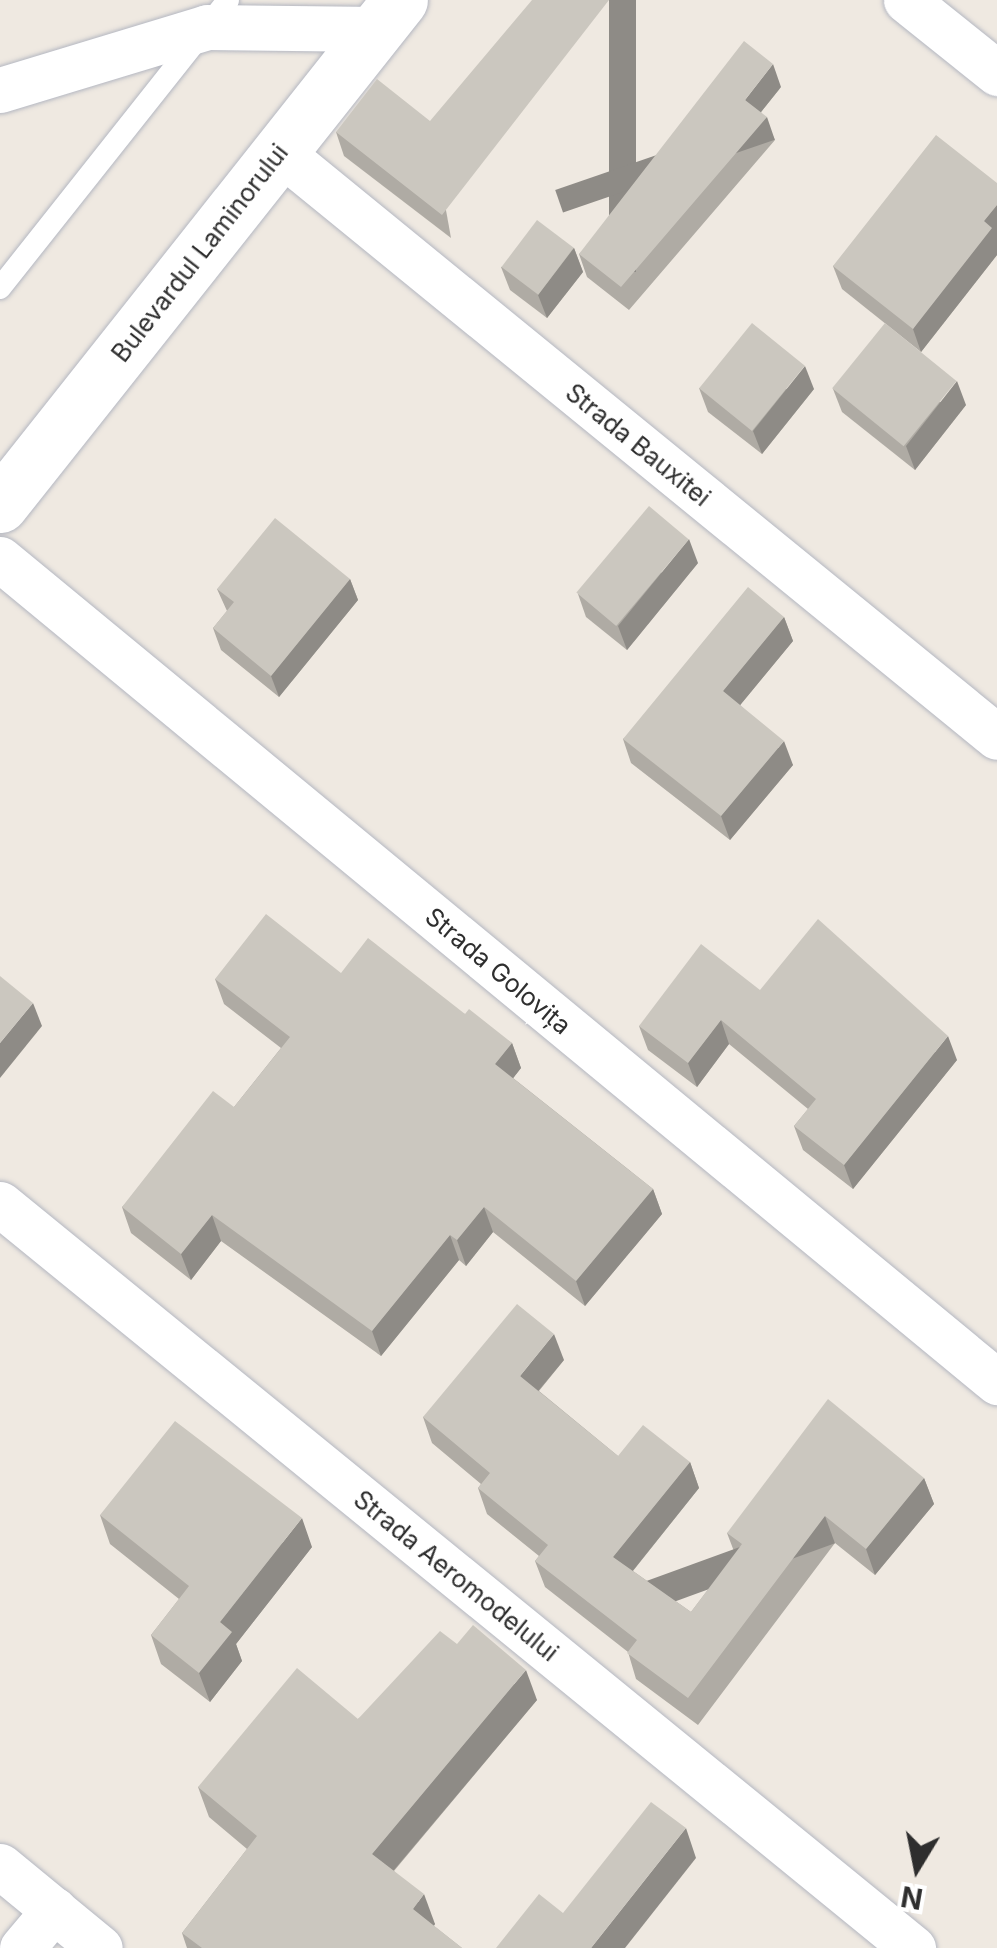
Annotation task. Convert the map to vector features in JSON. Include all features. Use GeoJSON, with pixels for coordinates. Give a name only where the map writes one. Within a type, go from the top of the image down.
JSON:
{"type":"FeatureCollection","features":[{"type":"Feature","properties":{"kind":"street"},"geometry":{"type":"LineString","coordinates":[[906,0],[997,73]]}},
{"type":"Feature","properties":{"kind":"street"},"geometry":{"type":"LineString","coordinates":[[0,90],[218,13],[372,10]]}},
{"type":"Feature","properties":{"kind":"street","name":"Bulevardul Laminorului"},"geometry":{"type":"LineString","coordinates":[[0,505],[280,152],[372,10]]}},
{"type":"Feature","properties":{"kind":"street","name":"Strada Bauxitei"},"geometry":{"type":"LineString","coordinates":[[280,152],[997,737]]}},
{"type":"Feature","properties":{"kind":"street","name":"Strada Golovița"},"geometry":{"type":"LineString","coordinates":[[0,559],[997,1382]]}},
{"type":"Feature","properties":{"kind":"street","name":"Strada Aeromodelului"},"geometry":{"type":"LineString","coordinates":[[0,1204],[913,1948]]}},
{"type":"Feature","properties":{"kind":"street"},"geometry":{"type":"LineString","coordinates":[[0,1866],[100,1948]]}},
{"type":"Feature","properties":{"kind":"street"},"geometry":{"type":"LineString","coordinates":[[22,1948],[54,1910]]}},
{"type":"Feature","properties":{"kind":"lane"},"geometry":{"type":"LineString","coordinates":[[0,288],[218,13]]}},
{"type":"Feature","properties":{"kind":"building"},"geometry":{"type":"Polygon","coordinates":[[[532,0],[609,0],[442,215],[336,132],[377,79],[430,121],[532,0]]]}},
{"type":"Feature","properties":{"kind":"building"},"geometry":{"type":"Polygon","coordinates":[[[744,41],[773,64],[745,100],[767,117],[621,287],[579,254],[744,41]]]}},
{"type":"Feature","properties":{"kind":"building"},"geometry":{"type":"Polygon","coordinates":[[[936,135],[997,183],[997,205],[984,221],[992,228],[913,329],[833,266],[936,135]]]}},
{"type":"Feature","properties":{"kind":"building"},"geometry":{"type":"Polygon","coordinates":[[[537,220],[574,248],[538,295],[501,267],[537,220]]]}},
{"type":"Feature","properties":{"kind":"building"},"geometry":{"type":"Polygon","coordinates":[[[752,323],[805,366],[752,431],[699,388],[752,323]]]}},
{"type":"Feature","properties":{"kind":"building"},"geometry":{"type":"Polygon","coordinates":[[[885,323],[956,381],[904,446],[832,388],[885,323]]]}},
{"type":"Feature","properties":{"kind":"building"},"geometry":{"type":"Polygon","coordinates":[[[649,506],[689,539],[616,626],[576,593],[649,506]]]}},
{"type":"Feature","properties":{"kind":"building"},"geometry":{"type":"Polygon","coordinates":[[[275,518],[350,579],[271,676],[213,628],[234,602],[217,589],[275,518]]]}},
{"type":"Feature","properties":{"kind":"building"},"geometry":{"type":"Polygon","coordinates":[[[748,587],[784,617],[723,691],[784,741],[721,816],[623,739],[748,587]]]}},
{"type":"Feature","properties":{"kind":"building"},"geometry":{"type":"Polygon","coordinates":[[[266,914],[341,973],[368,938],[465,1014],[469,1009],[512,1043],[495,1064],[653,1189],[576,1281],[484,1207],[457,1240],[450,1235],[372,1331],[212,1215],[181,1254],[122,1207],[213,1091],[234,1107],[290,1037],[215,979],[266,914]]]}},
{"type":"Feature","properties":{"kind":"building"},"geometry":{"type":"Polygon","coordinates":[[[818,919],[948,1036],[844,1165],[794,1126],[816,1099],[721,1020],[688,1063],[639,1026],[701,944],[760,990],[818,919]]]}},
{"type":"Feature","properties":{"kind":"building"},"geometry":{"type":"Polygon","coordinates":[[[0,976],[33,1003],[0,1043],[0,976]]]}},
{"type":"Feature","properties":{"kind":"building"},"geometry":{"type":"Polygon","coordinates":[[[517,1304],[554,1334],[520,1376],[618,1456],[643,1425],[690,1462],[613,1557],[691,1612],[742,1544],[727,1533],[828,1399],[924,1478],[866,1549],[825,1516],[688,1698],[627,1653],[637,1640],[535,1561],[548,1545],[478,1488],[490,1473],[423,1417],[517,1304]]]}},
{"type":"Feature","properties":{"kind":"building"},"geometry":{"type":"Polygon","coordinates":[[[175,1421],[302,1518],[220,1622],[232,1632],[199,1673],[151,1635],[189,1586],[100,1515],[175,1421]]]}},
{"type":"Feature","properties":{"kind":"building"},"geometry":{"type":"Polygon","coordinates":[[[473,1625],[526,1670],[372,1854],[424,1894],[413,1909],[462,1948],[202,1948],[182,1933],[257,1836],[198,1787],[297,1668],[358,1719],[440,1631],[457,1644],[473,1625]]]}},
{"type":"Feature","properties":{"kind":"building"},"geometry":{"type":"Polygon","coordinates":[[[651,1802],[686,1828],[591,1948],[496,1948],[539,1894],[563,1913],[651,1802]]]}}]}
